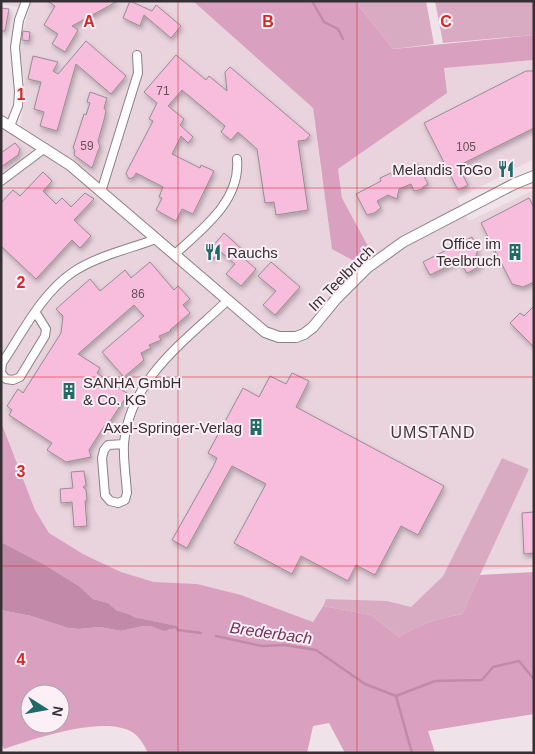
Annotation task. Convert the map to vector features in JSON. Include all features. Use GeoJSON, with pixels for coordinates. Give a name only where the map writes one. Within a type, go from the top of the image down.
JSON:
{"type":"FeatureCollection","features":[{"type":"Feature","properties":{"kind":"street","name":"Im Teelbruch"},"geometry":{"type":"LineString","coordinates":[[26,1],[19,20],[15,48],[19,92],[18,106],[6,124],[70,165],[265,332],[279,337],[296,338],[304,334],[313,327],[336,299],[367,268],[403,242],[514,184],[534,176]]}},
{"type":"Feature","properties":{"kind":"street"},"geometry":{"type":"LineString","coordinates":[[101,192],[138,73],[137,55]]}},
{"type":"Feature","properties":{"kind":"street"},"geometry":{"type":"LineString","coordinates":[[1,181],[45,148]]}},
{"type":"Feature","properties":{"kind":"street"},"geometry":{"type":"LineString","coordinates":[[174,255],[211,221],[223,206],[234,185],[238,172],[237,158]]}},
{"type":"Feature","properties":{"kind":"street"},"geometry":{"type":"LineString","coordinates":[[36,313],[46,329],[46,336],[20,377],[13,380],[6,379],[1,373],[2,363],[46,297],[57,285],[75,271],[156,239]]}},
{"type":"Feature","properties":{"kind":"street"},"geometry":{"type":"LineString","coordinates":[[124,444],[108,445],[104,450],[102,458],[105,495],[110,501],[118,503],[125,500],[127,493],[124,444],[132,408],[142,388],[156,368],[228,300]]}},
{"type":"Feature","properties":{"kind":"shaded area"},"geometry":{"type":"Polygon","coordinates":[[[1,1],[193,1],[313,108],[322,180],[369,248],[342,198],[338,169],[413,116],[443,68],[534,60],[534,159],[457,199],[469,221],[534,190],[534,567],[481,570],[529,469],[502,458],[443,576],[411,607],[387,602],[326,599],[313,622],[241,595],[197,584],[154,582],[121,572],[83,554],[49,533],[35,510],[1,422],[1,127],[18,137],[24,104],[24,80],[20,53],[29,9],[1,4],[1,1]]]}},
{"type":"Feature","properties":{"kind":"shaded area"},"geometry":{"type":"Polygon","coordinates":[[[193,1],[358,1],[358,5],[393,49],[534,35],[534,60],[444,68],[447,93],[338,169],[342,198],[369,248],[354,261],[332,249],[313,108],[193,1]]]}},
{"type":"Feature","properties":{"kind":"shaded area"},"geometry":{"type":"Polygon","coordinates":[[[358,1],[426,1],[434,44],[393,49],[358,5],[358,1]]]}},
{"type":"Feature","properties":{"kind":"shaded area"},"geometry":{"type":"Polygon","coordinates":[[[435,1],[534,1],[534,35],[443,43],[435,1]]]}},
{"type":"Feature","properties":{"kind":"shaded area"},"geometry":{"type":"Polygon","coordinates":[[[1,422],[35,510],[49,533],[83,554],[121,572],[154,582],[197,584],[241,595],[313,622],[323,606],[371,615],[399,637],[429,622],[462,614],[480,575],[534,572],[534,714],[428,731],[435,753],[345,753],[329,723],[313,726],[307,753],[148,753],[135,734],[119,727],[104,726],[70,730],[70,684],[20,684],[20,734],[54,734],[4,749],[1,743],[1,610],[31,616],[68,628],[100,627],[121,631],[143,626],[169,630],[176,626],[134,617],[116,610],[108,603],[93,599],[79,586],[45,565],[1,542],[1,422]]]}},
{"type":"Feature","properties":{"kind":"shaded area"},"geometry":{"type":"Polygon","coordinates":[[[502,458],[529,469],[462,614],[429,622],[399,637],[371,615],[323,606],[326,599],[387,601],[411,607],[443,576],[502,458]]]}},
{"type":"Feature","properties":{"kind":"shaded area"},"geometry":{"type":"Polygon","coordinates":[[[1,542],[45,565],[79,586],[93,599],[108,603],[116,610],[134,617],[177,626],[180,631],[178,632],[175,628],[164,631],[151,626],[121,631],[100,627],[68,628],[31,616],[1,610],[1,542]]]}},
{"type":"Feature","properties":{"kind":"building"},"geometry":{"type":"Polygon","coordinates":[[[47,1],[118,1],[72,26],[78,30],[65,52],[52,44],[58,34],[44,25],[55,6],[47,1]]]}},
{"type":"Feature","properties":{"kind":"building"},"geometry":{"type":"Polygon","coordinates":[[[130,1],[152,11],[156,5],[181,26],[171,38],[144,15],[140,26],[123,18],[130,1]]]}},
{"type":"Feature","properties":{"kind":"building"},"geometry":{"type":"Polygon","coordinates":[[[1,8],[9,9],[5,31],[1,31],[1,8]]]}},
{"type":"Feature","properties":{"kind":"building"},"geometry":{"type":"Polygon","coordinates":[[[23,31],[30,32],[29,41],[22,40],[23,31]]]}},
{"type":"Feature","properties":{"kind":"building"},"geometry":{"type":"Polygon","coordinates":[[[86,41],[126,76],[111,94],[76,64],[57,131],[40,126],[44,112],[34,109],[41,82],[28,79],[33,56],[58,62],[53,71],[58,74],[86,41]]]}},
{"type":"Feature","properties":{"kind":"building"},"geometry":{"type":"Polygon","coordinates":[[[176,55],[206,80],[209,76],[227,91],[225,72],[230,67],[310,135],[306,140],[298,141],[308,210],[276,215],[274,202],[265,203],[257,149],[238,132],[231,140],[227,137],[221,132],[225,126],[182,90],[168,106],[184,119],[180,125],[193,137],[188,143],[181,136],[172,154],[200,168],[201,165],[214,171],[193,214],[182,209],[176,221],[156,210],[162,198],[159,197],[163,187],[136,173],[134,177],[129,179],[126,173],[153,121],[149,119],[157,103],[144,92],[176,55]]]}},
{"type":"Feature","properties":{"kind":"building"},"geometry":{"type":"Polygon","coordinates":[[[526,71],[534,71],[534,128],[458,166],[468,185],[458,190],[424,123],[526,71]]]}},
{"type":"Feature","properties":{"kind":"building"},"geometry":{"type":"Polygon","coordinates":[[[90,92],[107,98],[104,108],[106,111],[98,141],[100,147],[92,168],[74,155],[75,150],[73,148],[84,114],[86,115],[90,103],[87,102],[90,92]]]}},
{"type":"Feature","properties":{"kind":"building"},"geometry":{"type":"Polygon","coordinates":[[[15,143],[20,149],[18,155],[1,167],[1,153],[15,143]]]}},
{"type":"Feature","properties":{"kind":"building"},"geometry":{"type":"Polygon","coordinates":[[[417,163],[428,184],[422,189],[414,191],[411,184],[399,189],[397,199],[388,195],[377,201],[381,208],[367,215],[356,194],[381,181],[380,178],[391,173],[392,176],[417,163]]]}},
{"type":"Feature","properties":{"kind":"building"},"geometry":{"type":"Polygon","coordinates":[[[43,172],[52,181],[43,191],[56,204],[62,198],[71,207],[85,193],[94,199],[74,220],[91,236],[80,248],[72,240],[36,279],[1,246],[1,203],[13,190],[20,196],[43,172]]]}},
{"type":"Feature","properties":{"kind":"building","name":"Office im Teelbruch"},"geometry":{"type":"Polygon","coordinates":[[[529,198],[534,208],[534,282],[523,287],[512,284],[481,223],[529,198]]]}},
{"type":"Feature","properties":{"kind":"building"},"geometry":{"type":"Polygon","coordinates":[[[224,233],[245,252],[241,256],[256,269],[241,286],[226,274],[235,264],[220,251],[213,259],[207,253],[224,233]]]}},
{"type":"Feature","properties":{"kind":"building"},"geometry":{"type":"Polygon","coordinates":[[[472,237],[478,249],[476,256],[481,266],[467,273],[459,261],[430,275],[423,262],[472,237]]]}},
{"type":"Feature","properties":{"kind":"building"},"geometry":{"type":"Polygon","coordinates":[[[150,262],[174,290],[178,286],[190,299],[183,305],[190,313],[171,331],[159,336],[161,340],[149,345],[151,348],[141,353],[144,360],[124,377],[102,352],[144,316],[134,305],[78,354],[100,368],[97,373],[128,394],[89,450],[91,457],[66,462],[47,450],[52,443],[9,415],[12,410],[7,406],[18,389],[23,393],[61,333],[63,316],[56,309],[90,279],[100,291],[125,270],[131,278],[150,262]]]}},
{"type":"Feature","properties":{"kind":"building"},"geometry":{"type":"Polygon","coordinates":[[[271,262],[300,287],[275,315],[263,305],[276,291],[258,276],[271,262]]]}},
{"type":"Feature","properties":{"kind":"building"},"geometry":{"type":"Polygon","coordinates":[[[534,306],[534,347],[510,323],[520,313],[524,316],[534,306]]]}},
{"type":"Feature","properties":{"kind":"building"},"geometry":{"type":"Polygon","coordinates":[[[292,373],[309,381],[296,407],[444,486],[418,535],[401,526],[375,575],[356,565],[348,581],[301,556],[292,574],[234,543],[266,484],[232,466],[187,548],[172,540],[213,467],[217,458],[208,453],[243,388],[259,397],[270,376],[286,384],[292,373]]]}},
{"type":"Feature","properties":{"kind":"building"},"geometry":{"type":"Polygon","coordinates":[[[84,471],[86,485],[83,487],[86,490],[87,526],[74,527],[72,502],[61,503],[60,489],[73,488],[71,472],[84,471]]]}},
{"type":"Feature","properties":{"kind":"building"},"geometry":{"type":"Polygon","coordinates":[[[534,512],[534,553],[524,554],[522,513],[534,512]]]}},
{"type":"Feature","properties":{"kind":"waterway"},"geometry":{"type":"LineString","coordinates":[[312,1],[324,22],[338,29],[343,39]]}},
{"type":"Feature","properties":{"kind":"waterway","name":"Brederbach"},"geometry":{"type":"LineString","coordinates":[[178,630],[201,633]]}},
{"type":"Feature","properties":{"kind":"waterway","name":"Brederbach"},"geometry":{"type":"LineString","coordinates":[[216,636],[262,646],[285,645],[316,650],[365,684],[396,696],[435,681],[482,680],[493,667],[519,661],[534,677]]}},
{"type":"Feature","properties":{"kind":"waterway"},"geometry":{"type":"LineString","coordinates":[[396,696],[412,753]]}},
{"type":"Feature","properties":{"kind":"place","name":"Melandis ToGo"},"geometry":{"type":"Point","coordinates":[506,169]}},
{"type":"Feature","properties":{"kind":"place","name":"Rauchs"},"geometry":{"type":"Point","coordinates":[213,252]}},
{"type":"Feature","properties":{"kind":"place","name":"Office im Teelbruch"},"geometry":{"type":"Point","coordinates":[515,252]}},
{"type":"Feature","properties":{"kind":"place","name":"SANHA GmbH & Co. KG"},"geometry":{"type":"Point","coordinates":[69,391]}},
{"type":"Feature","properties":{"kind":"place","name":"Axel-Springer-Verlag"},"geometry":{"type":"Point","coordinates":[256,427]}},
{"type":"Feature","properties":{"kind":"district","name":"UMSTAND"},"geometry":{"type":"Point","coordinates":[433,432]}}]}
